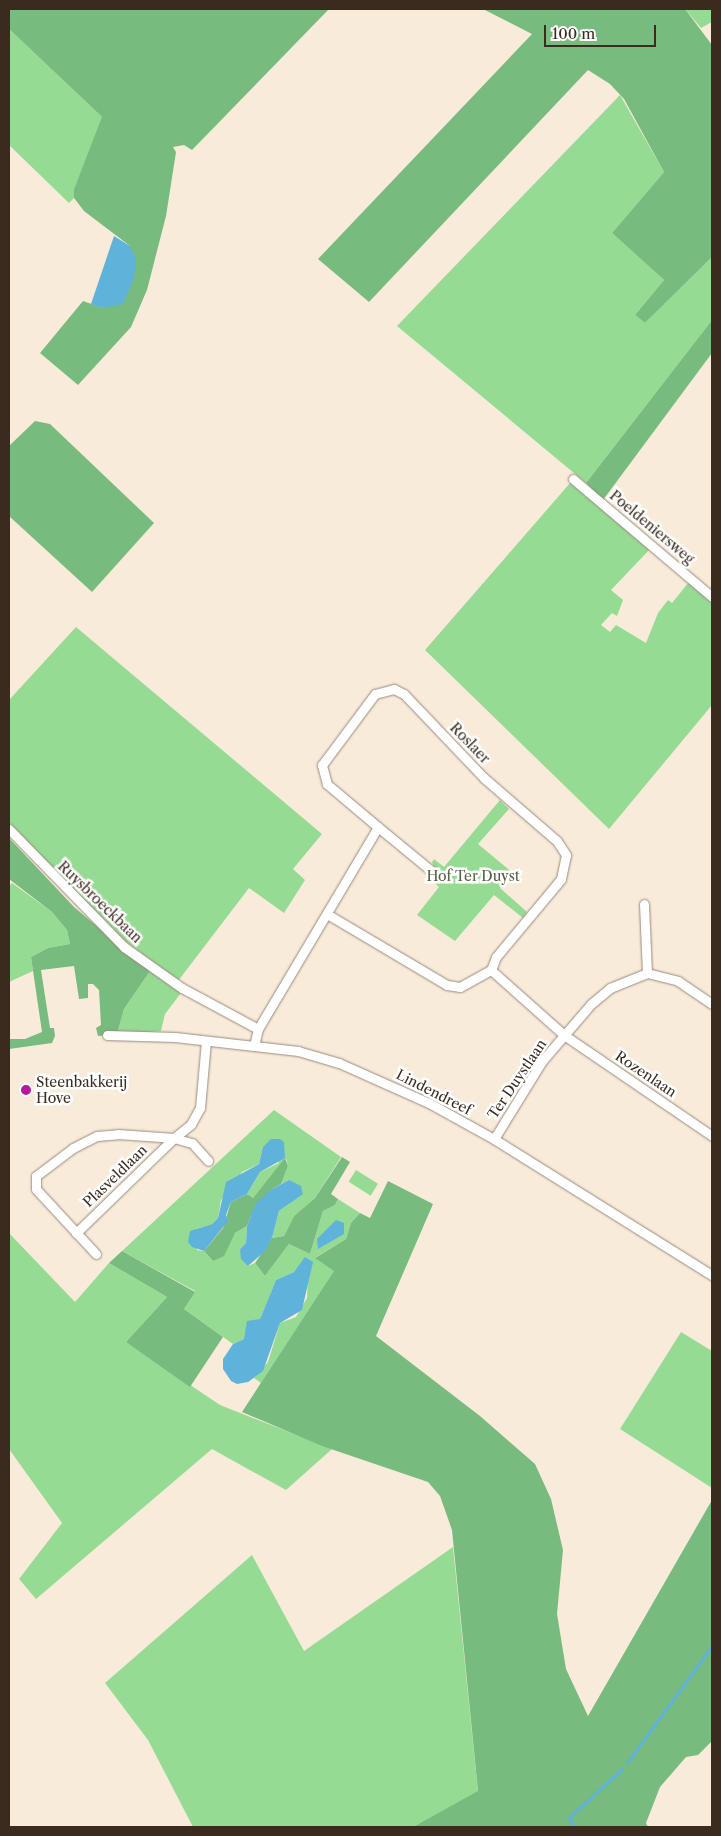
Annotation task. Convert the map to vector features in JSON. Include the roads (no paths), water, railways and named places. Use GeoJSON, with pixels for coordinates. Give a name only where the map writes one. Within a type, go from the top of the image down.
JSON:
{"type":"FeatureCollection","features":[{"type":"Feature","properties":{"kind":"street","name":"Poeldeniersweg"},"geometry":{"type":"LineString","coordinates":[[573,479],[712,597]]}},
{"type":"Feature","properties":{"kind":"street","name":"Roslaer"},"geometry":{"type":"LineString","coordinates":[[327,914],[447,985],[466,985],[491,970],[496,957],[561,879],[566,855],[557,841],[484,778],[404,694],[394,689],[374,694],[322,765],[327,784],[434,873]]}},
{"type":"Feature","properties":{"kind":"street"},"geometry":{"type":"LineString","coordinates":[[254,1046],[258,1029],[378,827]]}},
{"type":"Feature","properties":{"kind":"street","name":"Ruysbroeckbaan"},"geometry":{"type":"LineString","coordinates":[[9,830],[124,947],[182,988],[258,1029]]}},
{"type":"Feature","properties":{"kind":"street"},"geometry":{"type":"LineString","coordinates":[[644,904],[647,974],[678,981],[712,1004]]}},
{"type":"Feature","properties":{"kind":"street"},"geometry":{"type":"LineString","coordinates":[[491,970],[564,1035]]}},
{"type":"Feature","properties":{"kind":"street","name":"Ter Duystlaan"},"geometry":{"type":"LineString","coordinates":[[494,1139],[542,1062],[564,1035],[610,988],[647,974]]}},
{"type":"Feature","properties":{"kind":"street","name":"Lindendreef"},"geometry":{"type":"LineString","coordinates":[[107,1035],[206,1041],[298,1051],[339,1062],[429,1103],[494,1139],[712,1275]]}},
{"type":"Feature","properties":{"kind":"street","name":"Rozenlaan"},"geometry":{"type":"LineString","coordinates":[[564,1035],[712,1136]]}},
{"type":"Feature","properties":{"kind":"street","name":"Plasveldlaan"},"geometry":{"type":"LineString","coordinates":[[76,1233],[174,1138],[191,1124],[200,1108],[206,1041]]}},
{"type":"Feature","properties":{"kind":"street","name":"Plasveldlaan"},"geometry":{"type":"LineString","coordinates":[[96,1254],[36,1189],[34,1183],[39,1172],[73,1148],[97,1136],[118,1134],[174,1138],[192,1143],[208,1161]]}},
{"type":"Feature","properties":{"kind":"water"},"geometry":{"type":"Polygon","coordinates":[[[114,236],[130,246],[136,259],[134,278],[123,304],[102,308],[91,304],[114,236]]]}},
{"type":"Feature","properties":{"kind":"water"},"geometry":{"type":"Polygon","coordinates":[[[271,1139],[280,1139],[284,1142],[285,1158],[260,1172],[247,1194],[231,1202],[226,1215],[228,1221],[204,1251],[192,1247],[188,1242],[190,1231],[212,1224],[218,1218],[226,1182],[259,1164],[263,1147],[271,1139]]]}},
{"type":"Feature","properties":{"kind":"water"},"geometry":{"type":"Polygon","coordinates":[[[289,1180],[301,1186],[303,1194],[279,1211],[272,1238],[265,1251],[248,1266],[241,1259],[240,1249],[246,1243],[247,1226],[256,1203],[272,1189],[289,1180]]]}},
{"type":"Feature","properties":{"kind":"water"},"geometry":{"type":"Polygon","coordinates":[[[336,1220],[344,1223],[344,1234],[318,1249],[317,1239],[336,1220]]]}},
{"type":"Feature","properties":{"kind":"water"},"geometry":{"type":"Polygon","coordinates":[[[305,1257],[313,1262],[302,1310],[280,1323],[263,1371],[248,1382],[237,1384],[231,1381],[223,1369],[223,1359],[233,1344],[244,1339],[247,1321],[260,1319],[276,1280],[294,1272],[305,1257]]]}},
{"type":"Feature","properties":{"kind":"waterway"},"geometry":{"type":"LineString","coordinates":[[627,1763],[712,1646]]}},
{"type":"Feature","properties":{"kind":"waterway"},"geometry":{"type":"LineString","coordinates":[[574,1827],[569,1818],[622,1769]]}},
{"type":"Feature","properties":{"kind":"place","name":"Steenbakkerij Hove"},"geometry":{"type":"Point","coordinates":[26,1090]}},
{"type":"Feature","properties":{"kind":"park label","name":"Hof Ter Duyst"},"geometry":{"type":"Point","coordinates":[473,876]}}]}
